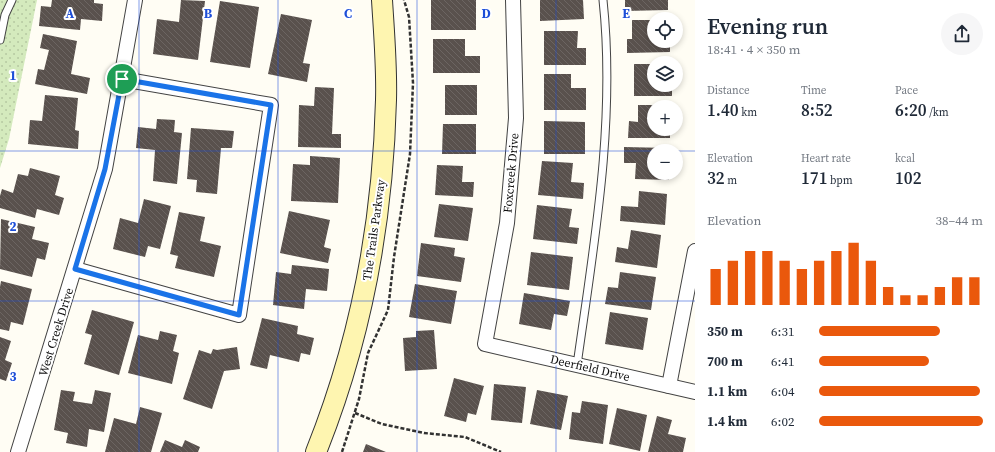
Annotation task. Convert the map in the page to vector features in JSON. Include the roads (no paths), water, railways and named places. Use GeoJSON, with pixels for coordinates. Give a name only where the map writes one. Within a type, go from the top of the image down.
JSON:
{"type":"FeatureCollection","features":[{"type":"Feature","properties":{"kind":"street","name":"West Creek Drive"},"geometry":{"type":"LineString","coordinates":[[18,452],[105,169],[135,0]]}},
{"type":"Feature","properties":{"kind":"street","name":"The Trails Parkway"},"geometry":{"type":"LineString","coordinates":[[316,452],[327,425],[348,359],[371,261],[379,207],[386,98],[382,0]]}},
{"type":"Feature","properties":{"kind":"street","name":"Foxcreek Drive"},"geometry":{"type":"LineString","coordinates":[[485,344],[507,223],[516,118],[513,0]]}},
{"type":"Feature","properties":{"kind":"street"},"geometry":{"type":"LineString","coordinates":[[75,269],[239,315],[271,105],[122,79]]}},
{"type":"Feature","properties":{"kind":"street"},"geometry":{"type":"LineString","coordinates":[[669,386],[695,251]]}},
{"type":"Feature","properties":{"kind":"street","name":"Deerfield Drive"},"geometry":{"type":"LineString","coordinates":[[485,344],[695,392]]}},
{"type":"Feature","properties":{"kind":"lane"},"geometry":{"type":"LineString","coordinates":[[0,40],[5,15],[12,0]]}},
{"type":"Feature","properties":{"kind":"lane"},"geometry":{"type":"LineString","coordinates":[[577,365],[598,218],[605,130],[607,36],[603,0]]}}]}
